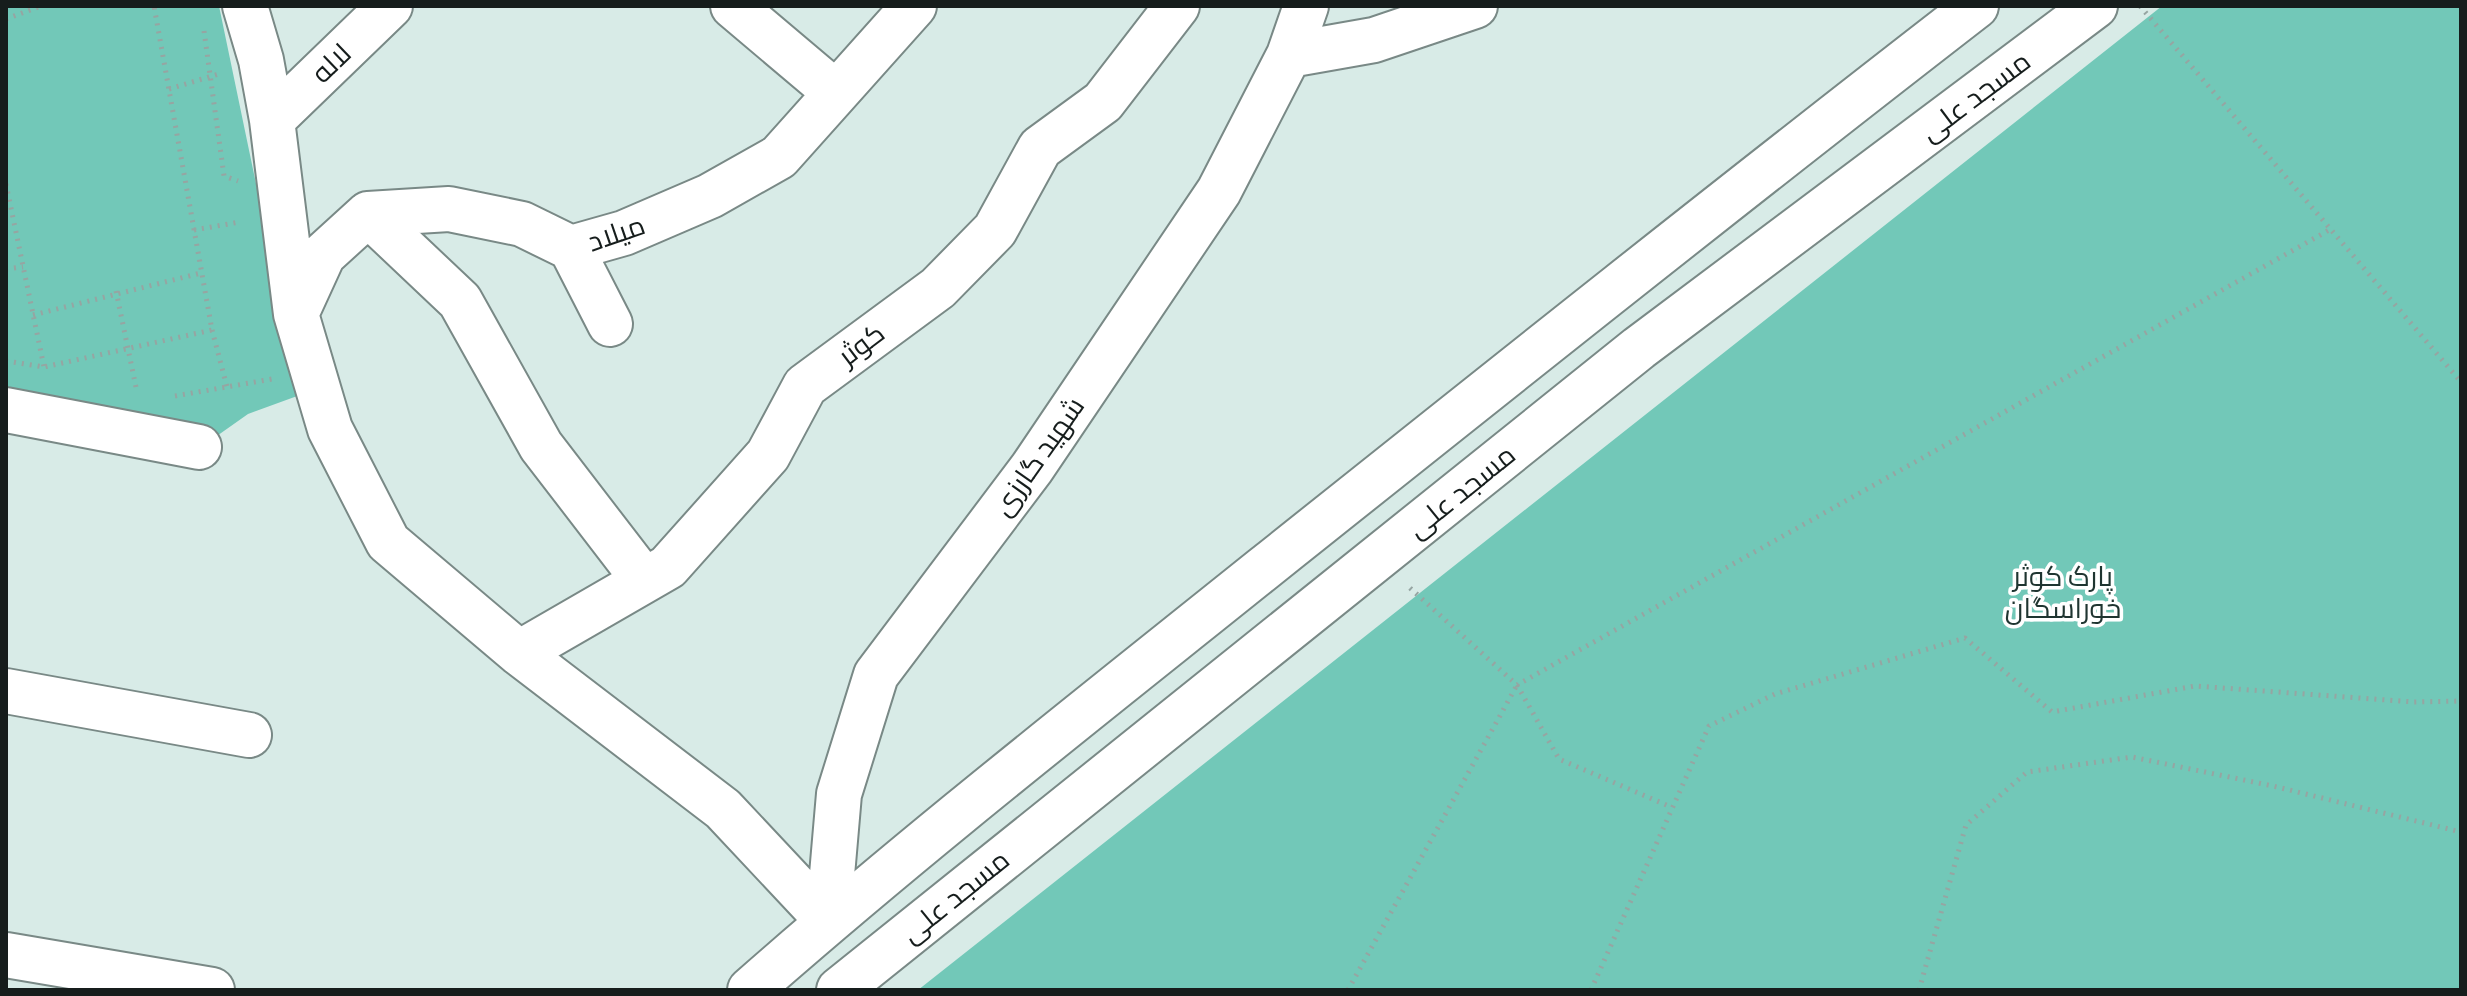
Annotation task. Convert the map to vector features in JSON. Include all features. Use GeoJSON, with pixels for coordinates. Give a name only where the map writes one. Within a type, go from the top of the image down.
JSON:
{"type":"FeatureCollection","features":[{"type":"Feature","properties":{"kind":"street"},"geometry":{"type":"LineString","coordinates":[[245,6],[261,60],[272,120],[296,314],[330,429],[388,542],[519,653],[723,809],[828,921]]}},
{"type":"Feature","properties":{"kind":"street","name":"لاله"},"geometry":{"type":"LineString","coordinates":[[272,120],[390,6]]}},
{"type":"Feature","properties":{"kind":"street"},"geometry":{"type":"LineString","coordinates":[[733,6],[836,93]]}},
{"type":"Feature","properties":{"kind":"street","name":"میلاد"},"geometry":{"type":"LineString","coordinates":[[368,214],[449,209],[522,224],[571,248],[624,233],[710,196],[779,157],[914,6]]}},
{"type":"Feature","properties":{"kind":"street","name":"کوثر"},"geometry":{"type":"LineString","coordinates":[[519,653],[668,567],[768,455],[805,386],[938,288],[995,230],[1040,148],[1103,102],[1177,6]]}},
{"type":"Feature","properties":{"kind":"street","name":"شهید گارزی"},"geometry":{"type":"LineString","coordinates":[[828,921],[839,794],[876,675],[1032,468],[1219,191],[1289,55],[1306,6]]}},
{"type":"Feature","properties":{"kind":"street"},"geometry":{"type":"LineString","coordinates":[[1289,55],[1374,40],[1475,6]]}},
{"type":"Feature","properties":{"kind":"street"},"geometry":{"type":"LineString","coordinates":[[750,990],[828,921],[1597,303],[1976,6]]}},
{"type":"Feature","properties":{"kind":"street","name":"مسجد علی"},"geometry":{"type":"LineString","coordinates":[[839,990],[1639,348],[2095,6]]}},
{"type":"Feature","properties":{"kind":"street"},"geometry":{"type":"LineString","coordinates":[[296,314],[323,255],[368,214],[460,301],[541,446],[644,580]]}},
{"type":"Feature","properties":{"kind":"street"},"geometry":{"type":"LineString","coordinates":[[571,248],[610,324]]}},
{"type":"Feature","properties":{"kind":"street"},"geometry":{"type":"LineString","coordinates":[[1597,303],[1639,348]]}},
{"type":"Feature","properties":{"kind":"street"},"geometry":{"type":"LineString","coordinates":[[6,410],[199,447]]}},
{"type":"Feature","properties":{"kind":"street"},"geometry":{"type":"LineString","coordinates":[[6,691],[249,735]]}},
{"type":"Feature","properties":{"kind":"street"},"geometry":{"type":"LineString","coordinates":[[6,955],[212,990]]}},
{"type":"Feature","properties":{"kind":"path"},"geometry":{"type":"LineString","coordinates":[[6,19],[41,6]]}},
{"type":"Feature","properties":{"kind":"path"},"geometry":{"type":"LineString","coordinates":[[154,6],[201,273],[227,387]]}},
{"type":"Feature","properties":{"kind":"path"},"geometry":{"type":"LineString","coordinates":[[2140,6],[2461,382]]}},
{"type":"Feature","properties":{"kind":"path"},"geometry":{"type":"LineString","coordinates":[[169,89],[261,60]]}},
{"type":"Feature","properties":{"kind":"path"},"geometry":{"type":"LineString","coordinates":[[6,184],[44,367]]}},
{"type":"Feature","properties":{"kind":"path"},"geometry":{"type":"LineString","coordinates":[[1348,990],[1517,685],[2331,229]]}},
{"type":"Feature","properties":{"kind":"path"},"geometry":{"type":"LineString","coordinates":[[6,269],[23,267]]}},
{"type":"Feature","properties":{"kind":"path"},"geometry":{"type":"LineString","coordinates":[[33,315],[116,291],[201,273]]}},
{"type":"Feature","properties":{"kind":"path"},"geometry":{"type":"LineString","coordinates":[[116,291],[138,403]]}},
{"type":"Feature","properties":{"kind":"path"},"geometry":{"type":"LineString","coordinates":[[6,361],[44,367],[212,330]]}},
{"type":"Feature","properties":{"kind":"path"},"geometry":{"type":"LineString","coordinates":[[168,397],[313,372]]}},
{"type":"Feature","properties":{"kind":"path"},"geometry":{"type":"LineString","coordinates":[[1377,558],[1517,685],[1559,759],[1671,807]]}},
{"type":"Feature","properties":{"kind":"path"},"geometry":{"type":"LineString","coordinates":[[1591,990],[1709,726],[1775,694],[1965,638],[2052,712],[2195,686],[2414,702],[2461,701]]}},
{"type":"Feature","properties":{"kind":"path"},"geometry":{"type":"LineString","coordinates":[[1919,990],[1966,825],[2027,772],[2132,757],[2461,832]]}},
{"type":"Feature","properties":{"kind":"green space"},"geometry":{"type":"Polygon","coordinates":[[[6,6],[219,6],[300,395],[248,414],[214,438],[6,399],[6,6]]]}},
{"type":"Feature","properties":{"kind":"green space","name":"پارک کوثر خوراسگان"},"geometry":{"type":"Polygon","coordinates":[[[2162,6],[2461,6],[2461,990],[918,990],[2162,6]]]}}]}
